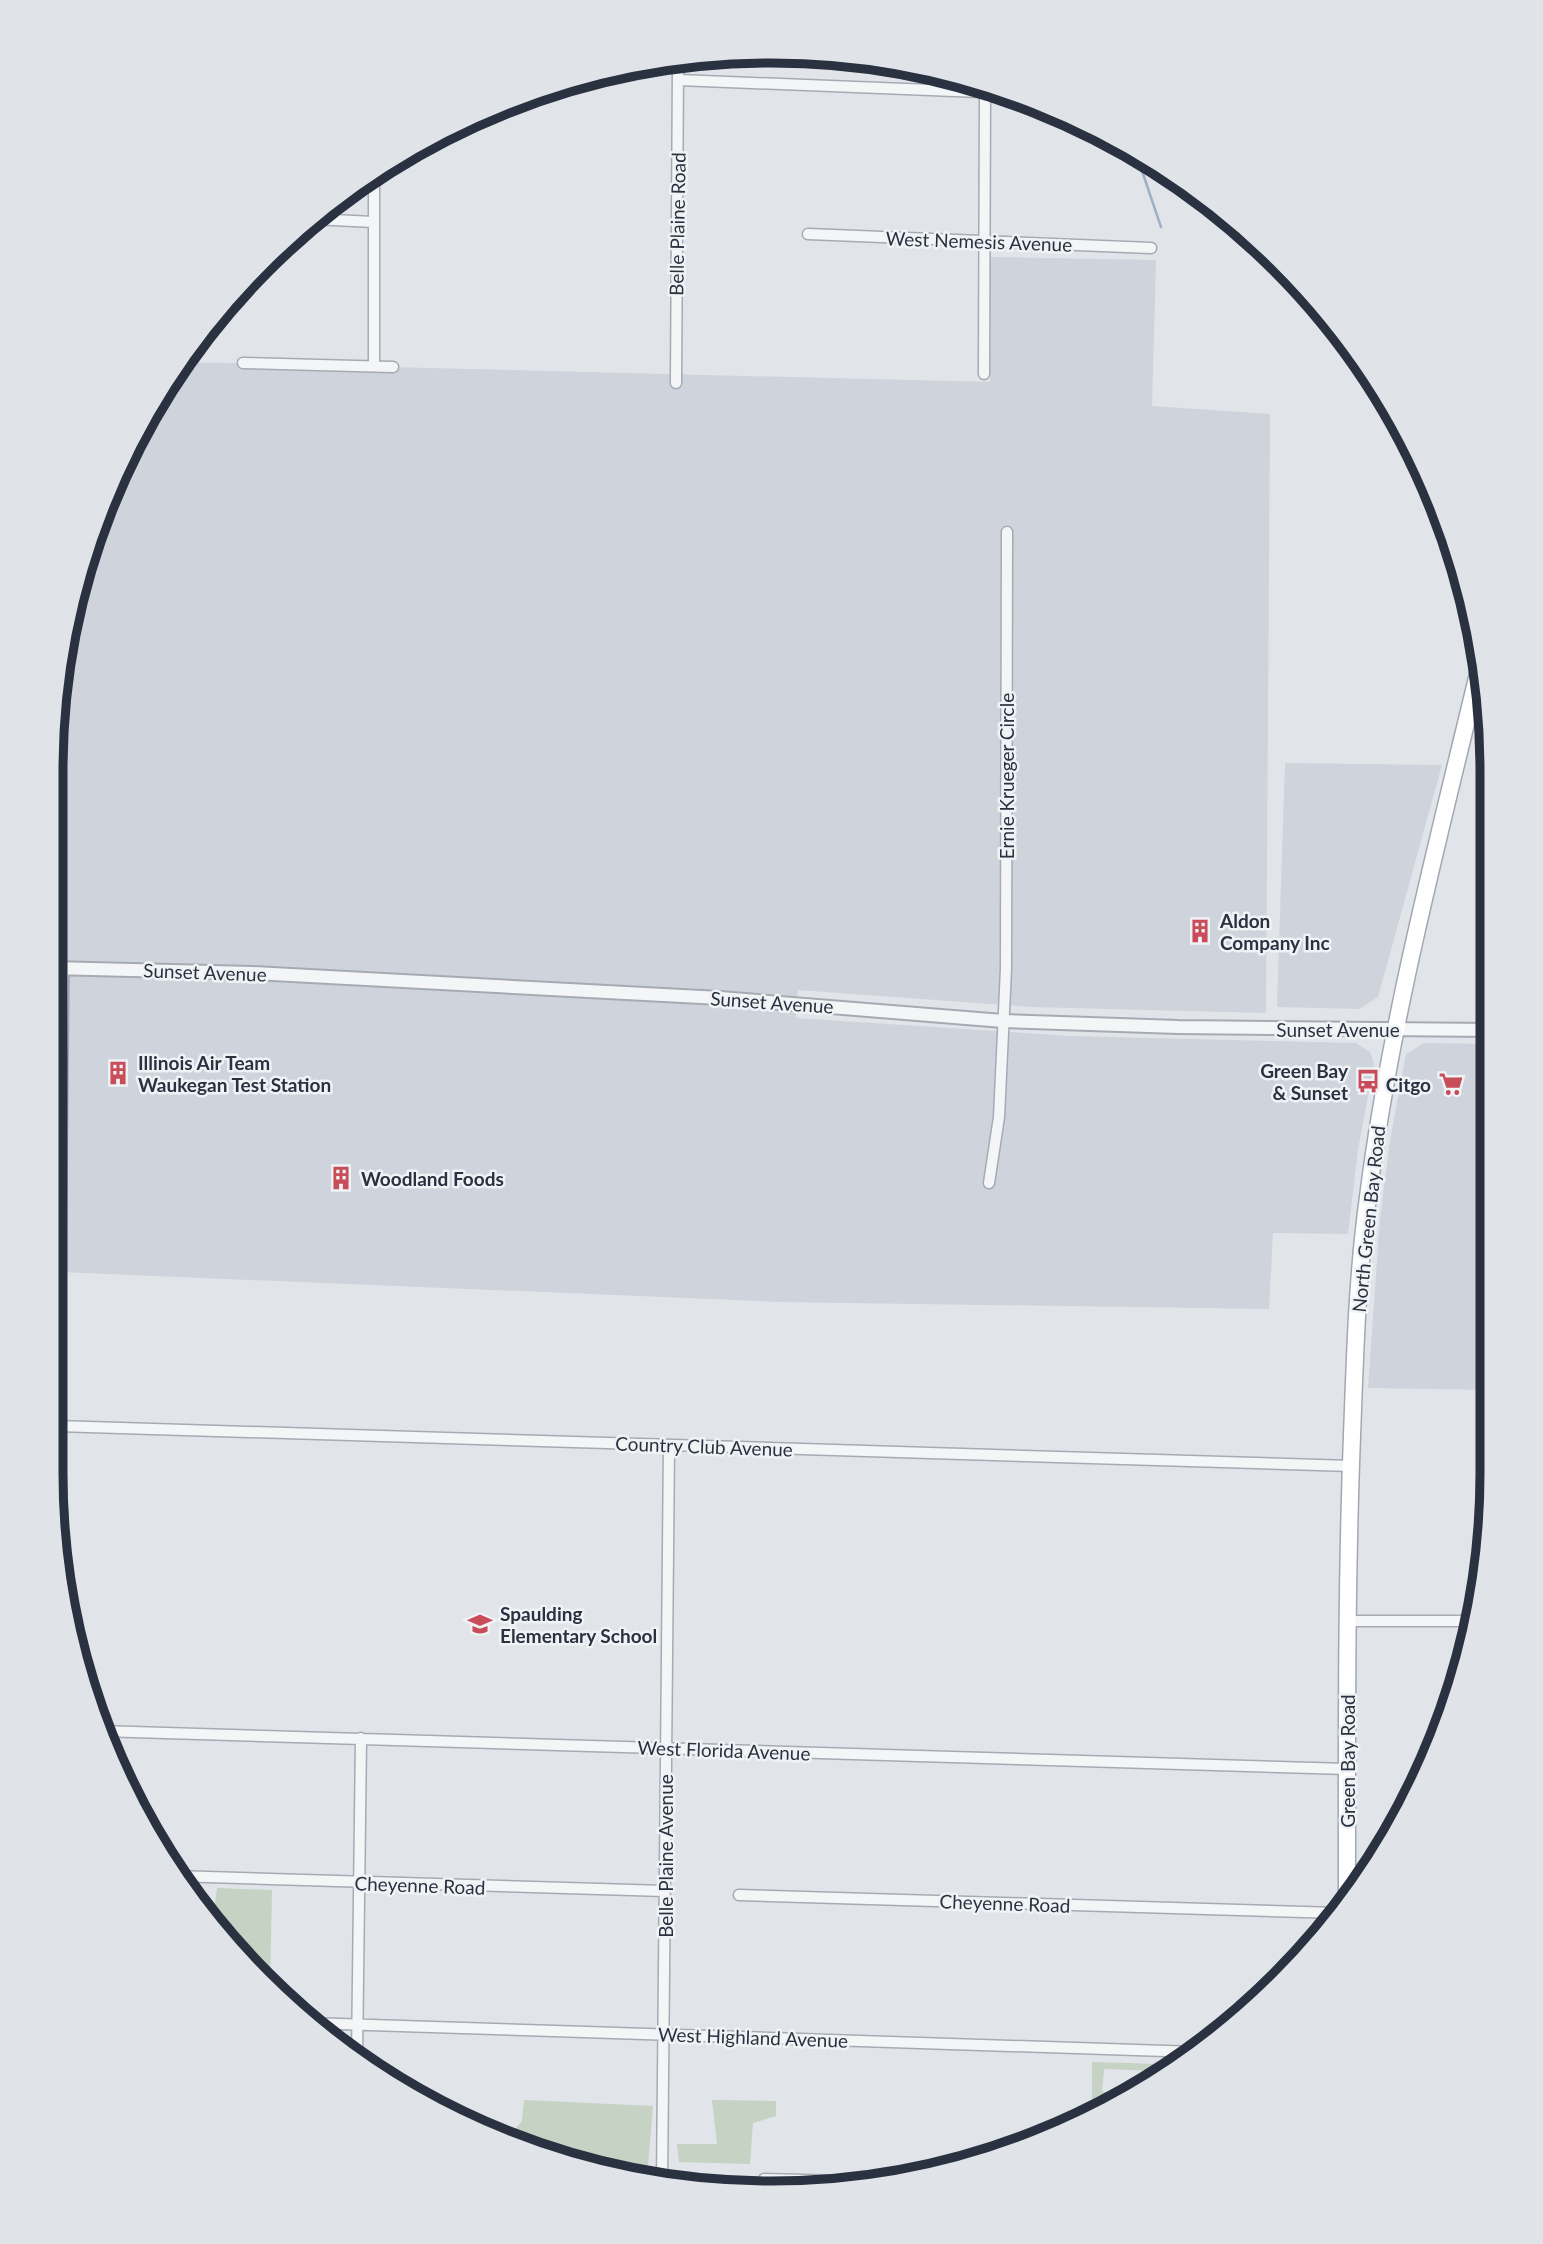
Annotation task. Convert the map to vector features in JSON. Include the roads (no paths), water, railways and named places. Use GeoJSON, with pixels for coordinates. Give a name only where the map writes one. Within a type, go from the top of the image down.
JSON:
{"type":"FeatureCollection","features":[{"type":"Feature","properties":{"kind":"main road","name":"North Green Bay Road"},"geometry":{"type":"LineString","coordinates":[[1348,1621],[1351,1466],[1364,1224],[1376,1136],[1396,1030],[1475,688]]}},
{"type":"Feature","properties":{"kind":"main road","name":"Green Bay Road"},"geometry":{"type":"LineString","coordinates":[[1347,1886],[1348,1621]]}},
{"type":"Feature","properties":{"kind":"street","name":"Belle Plaine Road"},"geometry":{"type":"LineString","coordinates":[[677,383],[678,69]]}},
{"type":"Feature","properties":{"kind":"street"},"geometry":{"type":"LineString","coordinates":[[679,80],[962,89]]}},
{"type":"Feature","properties":{"kind":"street"},"geometry":{"type":"LineString","coordinates":[[984,374],[985,97]]}},
{"type":"Feature","properties":{"kind":"street"},"geometry":{"type":"LineString","coordinates":[[374,185],[374,366]]}},
{"type":"Feature","properties":{"kind":"street"},"geometry":{"type":"LineString","coordinates":[[327,220],[373,222]]}},
{"type":"Feature","properties":{"kind":"street","name":"West Nemesis Avenue"},"geometry":{"type":"LineString","coordinates":[[808,234],[1151,248]]}},
{"type":"Feature","properties":{"kind":"street"},"geometry":{"type":"LineString","coordinates":[[243,363],[393,367]]}},
{"type":"Feature","properties":{"kind":"street","name":"Ernie Krueger Circle"},"geometry":{"type":"LineString","coordinates":[[989,1183],[999,1116],[1003,1021],[1007,532]]}},
{"type":"Feature","properties":{"kind":"street","name":"Sunset Avenue"},"geometry":{"type":"LineString","coordinates":[[63,968],[266,974],[720,998],[1003,1021],[1178,1027],[1480,1030]]}},
{"type":"Feature","properties":{"kind":"street","name":"Country Club Avenue"},"geometry":{"type":"LineString","coordinates":[[63,1426],[1351,1466]]}},
{"type":"Feature","properties":{"kind":"street","name":"Belle Plaine Avenue"},"geometry":{"type":"LineString","coordinates":[[662,2172],[669,1445]]}},
{"type":"Feature","properties":{"kind":"street"},"geometry":{"type":"LineString","coordinates":[[1348,1621],[1464,1621]]}},
{"type":"Feature","properties":{"kind":"street","name":"West Florida Avenue"},"geometry":{"type":"LineString","coordinates":[[112,1731],[1348,1769]]}},
{"type":"Feature","properties":{"kind":"street"},"geometry":{"type":"LineString","coordinates":[[357,2047],[361,1738]]}},
{"type":"Feature","properties":{"kind":"street","name":"Cheyenne Road"},"geometry":{"type":"LineString","coordinates":[[189,1877],[665,1891]]}},
{"type":"Feature","properties":{"kind":"street","name":"Cheyenne Road"},"geometry":{"type":"LineString","coordinates":[[738,1895],[1327,1913]]}},
{"type":"Feature","properties":{"kind":"street","name":"West Highland Avenue"},"geometry":{"type":"LineString","coordinates":[[326,2024],[1180,2051]]}},
{"type":"Feature","properties":{"kind":"street"},"geometry":{"type":"LineString","coordinates":[[764,2179],[798,2180]]}},
{"type":"Feature","properties":{"kind":"waterway"},"geometry":{"type":"LineString","coordinates":[[1141,167],[1161,227]]}},
{"type":"Feature","properties":{"kind":"place","name":"Aldon Company Inc"},"geometry":{"type":"Point","coordinates":[1200,931]}},
{"type":"Feature","properties":{"kind":"place","name":"Illinois Air Team Waukegan Test Station"},"geometry":{"type":"Point","coordinates":[118,1073]}},
{"type":"Feature","properties":{"kind":"place","name":"Green Bay & Sunset"},"geometry":{"type":"Point","coordinates":[1368,1081]}},
{"type":"Feature","properties":{"kind":"place","name":"Citgo"},"geometry":{"type":"Point","coordinates":[1451,1084]}},
{"type":"Feature","properties":{"kind":"place","name":"Woodland Foods"},"geometry":{"type":"Point","coordinates":[341,1178]}},
{"type":"Feature","properties":{"kind":"place","name":"Spaulding Elementary School"},"geometry":{"type":"Point","coordinates":[480,1624]}}]}
